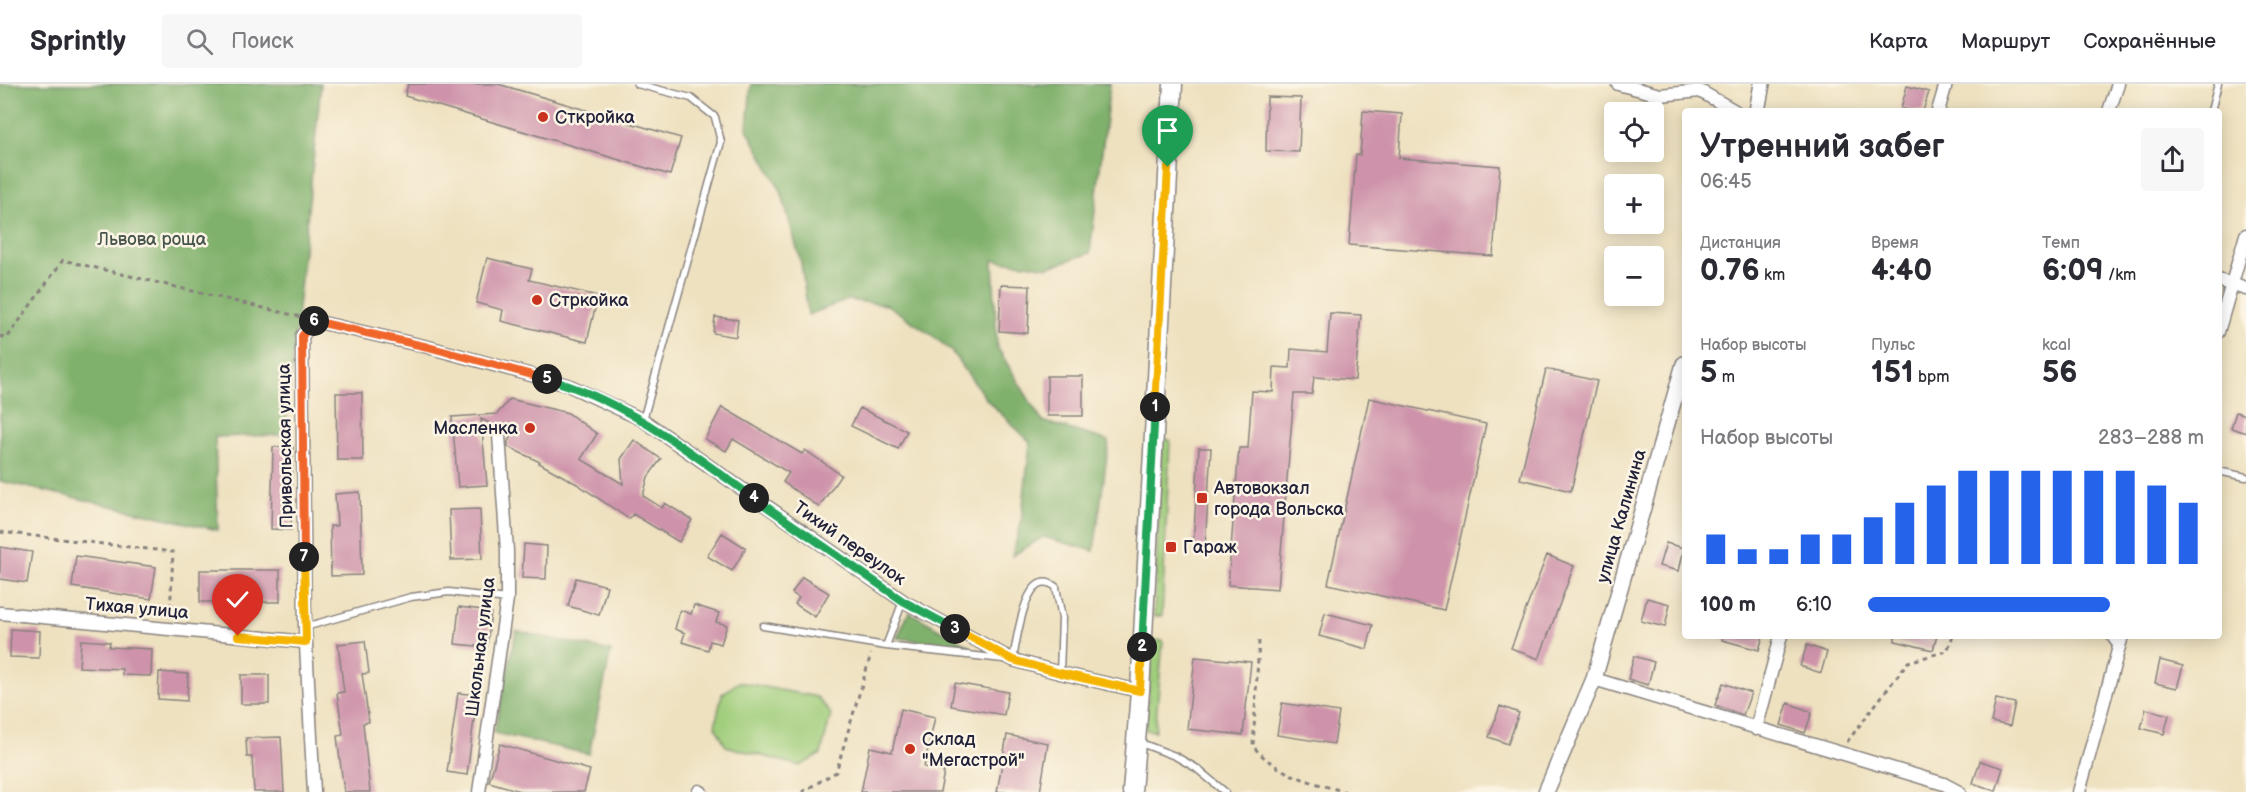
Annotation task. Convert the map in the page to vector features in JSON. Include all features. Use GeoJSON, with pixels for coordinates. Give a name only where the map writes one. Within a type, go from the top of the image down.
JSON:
{"type":"FeatureCollection","features":[{"type":"Feature","properties":{"kind":"main road"},"geometry":{"type":"LineString","coordinates":[[1132,792],[1140,691],[1173,84]]}},
{"type":"Feature","properties":{"kind":"street"},"geometry":{"type":"LineString","coordinates":[[1618,84],[1660,95],[1700,91],[1731,108]]}},
{"type":"Feature","properties":{"kind":"street"},"geometry":{"type":"LineString","coordinates":[[1758,108],[1762,84]]}},
{"type":"Feature","properties":{"kind":"street"},"geometry":{"type":"LineString","coordinates":[[1939,108],[1946,84]]}},
{"type":"Feature","properties":{"kind":"street"},"geometry":{"type":"LineString","coordinates":[[2110,108],[2118,84]]}},
{"type":"Feature","properties":{"kind":"street"},"geometry":{"type":"LineString","coordinates":[[2222,319],[2246,235]]}},
{"type":"Feature","properties":{"kind":"street"},"geometry":{"type":"LineString","coordinates":[[2222,281],[2246,289]]}},
{"type":"Feature","properties":{"kind":"street","name":"Тихий переулок"},"geometry":{"type":"LineString","coordinates":[[314,321],[428,347],[568,385],[643,420],[903,601],[1013,660],[1140,691]]}},
{"type":"Feature","properties":{"kind":"street","name":"Привольская улица"},"geometry":{"type":"LineString","coordinates":[[314,321],[302,336],[305,627],[314,792]]}},
{"type":"Feature","properties":{"kind":"street","name":"улица Калинина"},"geometry":{"type":"LineString","coordinates":[[1546,792],[1594,679],[1682,371]]}},
{"type":"Feature","properties":{"kind":"street","name":"Школьная улица"},"geometry":{"type":"LineString","coordinates":[[479,792],[507,599],[507,551],[499,435]]}},
{"type":"Feature","properties":{"kind":"street","name":"Тихая улица"},"geometry":{"type":"LineString","coordinates":[[0,613],[306,642]]}},
{"type":"Feature","properties":{"kind":"street"},"geometry":{"type":"LineString","coordinates":[[1756,729],[1780,639]]}},
{"type":"Feature","properties":{"kind":"street"},"geometry":{"type":"LineString","coordinates":[[2079,792],[2120,642]]}},
{"type":"Feature","properties":{"kind":"street"},"geometry":{"type":"LineString","coordinates":[[1594,679],[1944,784],[1959,792]]}},
{"type":"Feature","properties":{"kind":"lane"},"geometry":{"type":"LineString","coordinates":[[636,84],[691,98],[715,117],[720,142],[643,420]]}},
{"type":"Feature","properties":{"kind":"lane"},"geometry":{"type":"LineString","coordinates":[[2212,108],[2218,84]]}},
{"type":"Feature","properties":{"kind":"lane"},"geometry":{"type":"LineString","coordinates":[[2222,472],[2246,477]]}},
{"type":"Feature","properties":{"kind":"lane"},"geometry":{"type":"LineString","coordinates":[[763,626],[886,646],[1013,660],[1026,603],[1034,586],[1040,582],[1049,582],[1056,587],[1062,618],[1060,673]]}},
{"type":"Feature","properties":{"kind":"lane"},"geometry":{"type":"LineString","coordinates":[[305,627],[411,597],[449,592],[507,599]]}},
{"type":"Feature","properties":{"kind":"lane"},"geometry":{"type":"LineString","coordinates":[[886,646],[903,601]]}},
{"type":"Feature","properties":{"kind":"lane"},"geometry":{"type":"LineString","coordinates":[[1136,742],[1175,756],[1196,768],[1225,792]]}},
{"type":"Feature","properties":{"kind":"path"},"geometry":{"type":"LineString","coordinates":[[0,336],[7,338],[63,260],[314,321]]}},
{"type":"Feature","properties":{"kind":"path"},"geometry":{"type":"LineString","coordinates":[[0,532],[173,552],[170,629]]}},
{"type":"Feature","properties":{"kind":"path"},"geometry":{"type":"LineString","coordinates":[[1839,753],[1908,662],[1947,651],[1952,639]]}},
{"type":"Feature","properties":{"kind":"path"},"geometry":{"type":"LineString","coordinates":[[1259,641],[1253,746],[1263,758],[1296,778],[1346,792]]}},
{"type":"Feature","properties":{"kind":"path"},"geometry":{"type":"LineString","coordinates":[[802,792],[836,772],[874,644]]}},
{"type":"Feature","properties":{"kind":"green space","name":"Львова роща"},"geometry":{"type":"Polygon","coordinates":[[[0,84],[321,84],[285,435],[215,437],[218,530],[0,481],[0,84]]]}},
{"type":"Feature","properties":{"kind":"green space"},"geometry":{"type":"Polygon","coordinates":[[[751,84],[1110,84],[1090,253],[1049,267],[993,260],[997,347],[1042,421],[1109,441],[1094,551],[1043,537],[1012,556],[1021,523],[1030,442],[987,400],[951,351],[932,335],[887,305],[848,300],[808,315],[801,263],[781,191],[747,129],[751,84]]]}},
{"type":"Feature","properties":{"kind":"green space"},"geometry":{"type":"Polygon","coordinates":[[[1162,439],[1170,440],[1162,616],[1154,616],[1162,439]]]}},
{"type":"Feature","properties":{"kind":"green space"},"geometry":{"type":"Polygon","coordinates":[[[909,612],[971,647],[897,638],[909,612]]]}},
{"type":"Feature","properties":{"kind":"green space"},"geometry":{"type":"Polygon","coordinates":[[[516,631],[611,651],[589,754],[494,733],[516,631]]]}},
{"type":"Feature","properties":{"kind":"green space"},"geometry":{"type":"Polygon","coordinates":[[[1153,640],[1163,641],[1155,731],[1145,730],[1153,640]]]}},
{"type":"Feature","properties":{"kind":"green space"},"geometry":{"type":"Polygon","coordinates":[[[739,682],[817,697],[831,714],[821,754],[800,766],[726,746],[715,726],[722,694],[739,682]]]}},
{"type":"Feature","properties":{"kind":"building","name":"Сткройка"},"geometry":{"type":"Polygon","coordinates":[[[408,84],[498,84],[681,138],[670,175],[405,96],[408,84]]]}},
{"type":"Feature","properties":{"kind":"building"},"geometry":{"type":"Polygon","coordinates":[[[1907,86],[1929,92],[1924,108],[1901,108],[1907,86]]]}},
{"type":"Feature","properties":{"kind":"building"},"geometry":{"type":"Polygon","coordinates":[[[1267,97],[1301,98],[1299,152],[1266,151],[1267,97]]]}},
{"type":"Feature","properties":{"kind":"building"},"geometry":{"type":"Polygon","coordinates":[[[1363,111],[1402,114],[1399,158],[1500,166],[1493,256],[1349,245],[1356,155],[1360,155],[1363,111]]]}},
{"type":"Feature","properties":{"kind":"building","name":"Стркойка"},"geometry":{"type":"Polygon","coordinates":[[[487,258],[532,269],[529,280],[598,296],[587,342],[501,321],[503,310],[476,303],[487,258]]]}},
{"type":"Feature","properties":{"kind":"building"},"geometry":{"type":"Polygon","coordinates":[[[1001,285],[1030,286],[1028,333],[999,331],[1001,285]]]}},
{"type":"Feature","properties":{"kind":"building"},"geometry":{"type":"Polygon","coordinates":[[[1330,313],[1361,315],[1355,380],[1314,377],[1312,394],[1294,394],[1278,589],[1228,585],[1239,448],[1248,448],[1252,391],[1273,392],[1274,367],[1290,368],[1291,349],[1327,352],[1330,313]]]}},
{"type":"Feature","properties":{"kind":"building"},"geometry":{"type":"Polygon","coordinates":[[[715,317],[738,320],[736,337],[713,333],[715,317]]]}},
{"type":"Feature","properties":{"kind":"building"},"geometry":{"type":"Polygon","coordinates":[[[1546,369],[1597,381],[1571,491],[1520,479],[1546,369]]]}},
{"type":"Feature","properties":{"kind":"building"},"geometry":{"type":"Polygon","coordinates":[[[1047,376],[1083,376],[1083,416],[1047,416],[1047,376]]]}},
{"type":"Feature","properties":{"kind":"building"},"geometry":{"type":"Polygon","coordinates":[[[336,393],[362,393],[363,460],[337,460],[336,393]]]}},
{"type":"Feature","properties":{"kind":"building"},"geometry":{"type":"Polygon","coordinates":[[[1369,398],[1486,424],[1444,610],[1328,584],[1369,398]]]}},
{"type":"Feature","properties":{"kind":"building"},"geometry":{"type":"Polygon","coordinates":[[[510,399],[568,413],[597,434],[581,459],[623,484],[621,459],[634,440],[661,459],[648,477],[643,496],[662,508],[665,503],[692,520],[679,542],[633,514],[629,519],[577,484],[540,462],[508,447],[512,433],[481,419],[487,485],[458,487],[452,417],[497,414],[510,399]]]}},
{"type":"Feature","properties":{"kind":"building"},"geometry":{"type":"Polygon","coordinates":[[[722,407],[802,454],[805,450],[841,475],[819,507],[783,482],[789,473],[733,439],[726,451],[705,439],[722,407]]]}},
{"type":"Feature","properties":{"kind":"building"},"geometry":{"type":"Polygon","coordinates":[[[860,408],[907,431],[898,449],[851,426],[860,408]]]}},
{"type":"Feature","properties":{"kind":"building"},"geometry":{"type":"Polygon","coordinates":[[[2236,412],[2246,415],[2246,433],[2231,428],[2236,412]]]}},
{"type":"Feature","properties":{"kind":"building"},"geometry":{"type":"Polygon","coordinates":[[[293,446],[291,530],[271,529],[273,447],[293,446]]]}},
{"type":"Feature","properties":{"kind":"building","name":"Автовокзал города Вольска"},"geometry":{"type":"Polygon","coordinates":[[[1199,448],[1211,448],[1205,547],[1193,547],[1199,448]]]}},
{"type":"Feature","properties":{"kind":"building"},"geometry":{"type":"Polygon","coordinates":[[[360,492],[362,575],[331,576],[330,526],[337,526],[335,494],[360,492]]]}},
{"type":"Feature","properties":{"kind":"building"},"geometry":{"type":"Polygon","coordinates":[[[480,509],[482,559],[451,560],[449,510],[480,509]]]}},
{"type":"Feature","properties":{"kind":"building"},"geometry":{"type":"Polygon","coordinates":[[[722,533],[746,548],[732,571],[707,556],[722,533]]]}},
{"type":"Feature","properties":{"kind":"building"},"geometry":{"type":"Polygon","coordinates":[[[1666,543],[1682,547],[1679,571],[1659,566],[1666,543]]]}},
{"type":"Feature","properties":{"kind":"building"},"geometry":{"type":"Polygon","coordinates":[[[524,544],[547,546],[546,579],[522,578],[524,544]]]}},
{"type":"Feature","properties":{"kind":"building"},"geometry":{"type":"Polygon","coordinates":[[[0,547],[32,552],[27,583],[0,579],[0,547]]]}},
{"type":"Feature","properties":{"kind":"building"},"geometry":{"type":"Polygon","coordinates":[[[1547,555],[1574,566],[1539,659],[1511,648],[1547,555]]]}},
{"type":"Feature","properties":{"kind":"building"},"geometry":{"type":"Polygon","coordinates":[[[76,556],[156,567],[151,599],[72,587],[76,556]]]}},
{"type":"Feature","properties":{"kind":"building"},"geometry":{"type":"Polygon","coordinates":[[[200,570],[280,570],[280,602],[200,602],[200,570]]]}},
{"type":"Feature","properties":{"kind":"building"},"geometry":{"type":"Polygon","coordinates":[[[802,577],[829,593],[815,617],[795,604],[799,598],[792,593],[802,577]]]}},
{"type":"Feature","properties":{"kind":"building"},"geometry":{"type":"Polygon","coordinates":[[[576,578],[607,586],[599,615],[568,606],[576,578]]]}},
{"type":"Feature","properties":{"kind":"building"},"geometry":{"type":"Polygon","coordinates":[[[1647,598],[1670,604],[1665,627],[1641,621],[1647,598]]]}},
{"type":"Feature","properties":{"kind":"building"},"geometry":{"type":"Polygon","coordinates":[[[694,605],[719,613],[716,622],[727,625],[721,644],[710,641],[708,650],[682,642],[685,633],[675,629],[680,610],[691,614],[694,605]]]}},
{"type":"Feature","properties":{"kind":"building"},"geometry":{"type":"Polygon","coordinates":[[[459,607],[491,611],[487,647],[455,644],[459,607]]]}},
{"type":"Feature","properties":{"kind":"building"},"geometry":{"type":"Polygon","coordinates":[[[1325,613],[1373,625],[1367,649],[1319,636],[1325,613]]]}},
{"type":"Feature","properties":{"kind":"building"},"geometry":{"type":"Polygon","coordinates":[[[11,629],[40,631],[39,658],[10,657],[11,629]]]}},
{"type":"Feature","properties":{"kind":"building"},"geometry":{"type":"Polygon","coordinates":[[[1722,639],[1762,639],[1759,650],[1722,639]]]}},
{"type":"Feature","properties":{"kind":"building"},"geometry":{"type":"Polygon","coordinates":[[[1895,639],[1936,639],[1933,650],[1895,641],[1895,639]]]}},
{"type":"Feature","properties":{"kind":"building"},"geometry":{"type":"Polygon","coordinates":[[[81,640],[110,642],[109,647],[152,649],[151,676],[122,675],[122,669],[79,667],[81,640]]]}},
{"type":"Feature","properties":{"kind":"building"},"geometry":{"type":"Polygon","coordinates":[[[365,641],[369,673],[362,674],[369,722],[363,723],[370,792],[344,792],[337,736],[343,735],[337,693],[344,692],[338,644],[365,641]]]}},
{"type":"Feature","properties":{"kind":"building"},"geometry":{"type":"Polygon","coordinates":[[[1807,645],[1827,652],[1821,673],[1800,666],[1807,645]]]}},
{"type":"Feature","properties":{"kind":"building"},"geometry":{"type":"Polygon","coordinates":[[[1634,656],[1654,662],[1648,685],[1628,679],[1634,656]]]}},
{"type":"Feature","properties":{"kind":"building"},"geometry":{"type":"Polygon","coordinates":[[[1195,657],[1251,662],[1243,735],[1187,729],[1195,657]]]}},
{"type":"Feature","properties":{"kind":"building"},"geometry":{"type":"Polygon","coordinates":[[[2160,660],[2183,666],[2177,688],[2155,683],[2160,660]]]}},
{"type":"Feature","properties":{"kind":"building"},"geometry":{"type":"Polygon","coordinates":[[[159,672],[188,674],[187,701],[158,699],[159,672]]]}},
{"type":"Feature","properties":{"kind":"building"},"geometry":{"type":"Polygon","coordinates":[[[241,675],[269,675],[269,704],[241,704],[241,675]]]}},
{"type":"Feature","properties":{"kind":"building"},"geometry":{"type":"Polygon","coordinates":[[[955,683],[1008,692],[1004,715],[951,706],[955,683]]]}},
{"type":"Feature","properties":{"kind":"building"},"geometry":{"type":"Polygon","coordinates":[[[1723,683],[1751,693],[1743,715],[1715,705],[1723,683]]]}},
{"type":"Feature","properties":{"kind":"building"},"geometry":{"type":"Polygon","coordinates":[[[458,693],[477,695],[467,775],[447,772],[458,693]]]}},
{"type":"Feature","properties":{"kind":"building"},"geometry":{"type":"Polygon","coordinates":[[[1996,699],[2015,703],[2010,726],[1991,722],[1996,699]]]}},
{"type":"Feature","properties":{"kind":"building"},"geometry":{"type":"Polygon","coordinates":[[[1282,703],[1339,712],[1334,744],[1277,735],[1282,703]]]}},
{"type":"Feature","properties":{"kind":"building"},"geometry":{"type":"Polygon","coordinates":[[[1788,703],[1812,712],[1805,733],[1781,725],[1788,703]]]}},
{"type":"Feature","properties":{"kind":"building"},"geometry":{"type":"Polygon","coordinates":[[[1500,706],[1519,713],[1508,744],[1489,737],[1500,706]]]}},
{"type":"Feature","properties":{"kind":"building","name":"Склад \"Мегастрой\""},"geometry":{"type":"Polygon","coordinates":[[[901,709],[935,717],[924,767],[944,772],[940,792],[861,792],[870,747],[892,752],[901,709]]]}},
{"type":"Feature","properties":{"kind":"building"},"geometry":{"type":"Polygon","coordinates":[[[2146,709],[2169,715],[2164,734],[2141,728],[2146,709]]]}},
{"type":"Feature","properties":{"kind":"building"},"geometry":{"type":"Polygon","coordinates":[[[1007,735],[1048,743],[1040,792],[997,792],[1007,735]]]}},
{"type":"Feature","properties":{"kind":"building"},"geometry":{"type":"Polygon","coordinates":[[[281,737],[284,792],[254,792],[252,757],[247,757],[246,738],[281,737]]]}},
{"type":"Feature","properties":{"kind":"building"},"geometry":{"type":"Polygon","coordinates":[[[500,744],[590,770],[584,792],[524,792],[489,782],[500,744]]]}},
{"type":"Feature","properties":{"kind":"building"},"geometry":{"type":"Polygon","coordinates":[[[1980,761],[2003,768],[1996,791],[1973,783],[1980,761]]]}},
{"type":"Feature","properties":{"kind":"place","name":"Сткройка"},"geometry":{"type":"Point","coordinates":[543,117]}},
{"type":"Feature","properties":{"kind":"place","name":"Стркойка"},"geometry":{"type":"Point","coordinates":[537,300]}},
{"type":"Feature","properties":{"kind":"place","name":"Масленка"},"geometry":{"type":"Point","coordinates":[530,428]}},
{"type":"Feature","properties":{"kind":"place","name":"Автовокзал города Вольска"},"geometry":{"type":"Point","coordinates":[1202,498]}},
{"type":"Feature","properties":{"kind":"place","name":"Гараж"},"geometry":{"type":"Point","coordinates":[1171,547]}},
{"type":"Feature","properties":{"kind":"place","name":"Склад \"Мегастрой\""},"geometry":{"type":"Point","coordinates":[910,749]}},
{"type":"Feature","properties":{"kind":"route"},"geometry":{"type":"LineString","coordinates":[[238,636],[306,642],[302,336],[314,321],[428,347],[568,385],[643,420],[903,601],[1013,660],[1140,691],[1168,167]]}}]}
